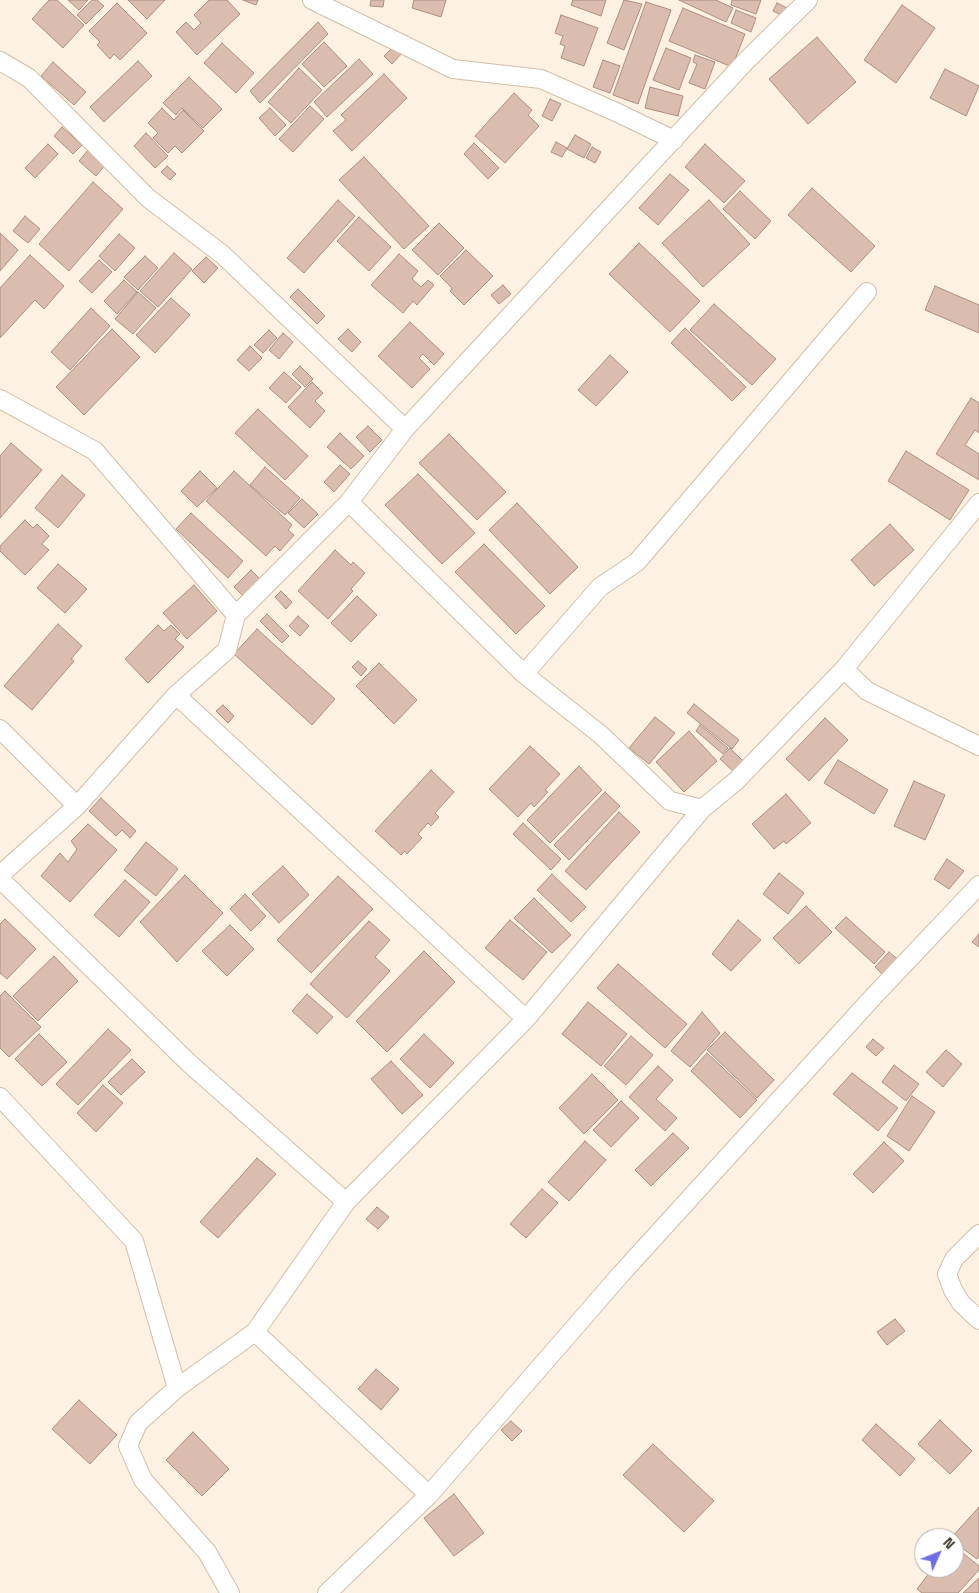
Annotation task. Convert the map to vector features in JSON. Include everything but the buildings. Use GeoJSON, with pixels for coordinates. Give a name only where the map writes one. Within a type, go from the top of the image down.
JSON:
{"type":"FeatureCollection","features":[{"type":"Feature","properties":{"kind":"street"},"geometry":{"type":"LineString","coordinates":[[312,0],[454,69],[541,79],[674,140]]}},
{"type":"Feature","properties":{"kind":"street"},"geometry":{"type":"LineString","coordinates":[[0,875],[77,806],[176,695],[227,650],[236,615],[349,502],[404,428],[747,60],[808,0]]}},
{"type":"Feature","properties":{"kind":"street"},"geometry":{"type":"LineString","coordinates":[[0,61],[29,78],[148,198],[223,255],[404,428]]}},
{"type":"Feature","properties":{"kind":"street"},"geometry":{"type":"LineString","coordinates":[[524,674],[600,587],[637,562],[867,292]]}},
{"type":"Feature","properties":{"kind":"street"},"geometry":{"type":"LineString","coordinates":[[0,399],[95,451],[236,615]]}},
{"type":"Feature","properties":{"kind":"street"},"geometry":{"type":"LineString","coordinates":[[349,502],[524,674],[601,735],[670,801],[702,810]]}},
{"type":"Feature","properties":{"kind":"street"},"geometry":{"type":"LineString","coordinates":[[230,1593],[207,1552],[143,1480],[128,1446],[138,1423],[177,1388],[254,1332],[346,1202],[526,1019],[702,810],[736,781],[844,669],[979,503]]}},
{"type":"Feature","properties":{"kind":"street"},"geometry":{"type":"LineString","coordinates":[[844,669],[867,691],[979,746]]}},
{"type":"Feature","properties":{"kind":"street"},"geometry":{"type":"LineString","coordinates":[[176,695],[526,1019]]}},
{"type":"Feature","properties":{"kind":"street"},"geometry":{"type":"LineString","coordinates":[[0,730],[77,806]]}},
{"type":"Feature","properties":{"kind":"street"},"geometry":{"type":"LineString","coordinates":[[0,879],[190,1064],[346,1202]]}},
{"type":"Feature","properties":{"kind":"street"},"geometry":{"type":"LineString","coordinates":[[327,1593],[429,1495],[621,1274],[873,997],[979,885]]}},
{"type":"Feature","properties":{"kind":"street"},"geometry":{"type":"LineString","coordinates":[[0,1097],[134,1241],[177,1388]]}},
{"type":"Feature","properties":{"kind":"street"},"geometry":{"type":"LineString","coordinates":[[979,1234],[954,1258],[947,1274],[953,1290],[961,1303],[979,1320]]}},
{"type":"Feature","properties":{"kind":"street"},"geometry":{"type":"LineString","coordinates":[[254,1332],[429,1495]]}}]}
